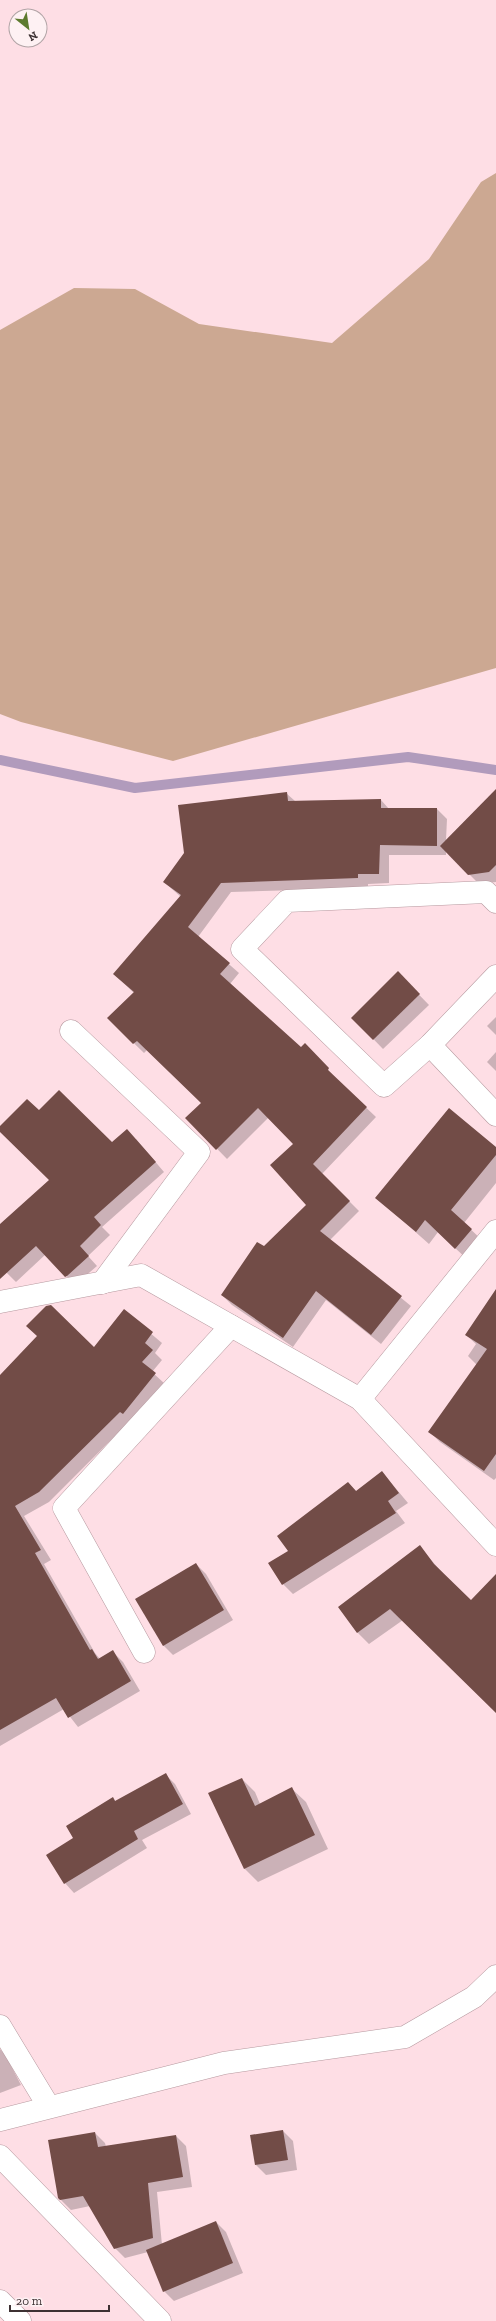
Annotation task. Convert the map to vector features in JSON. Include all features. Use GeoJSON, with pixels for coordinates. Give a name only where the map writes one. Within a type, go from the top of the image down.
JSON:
{"type":"FeatureCollection","features":[{"type":"Feature","properties":{"kind":"main road"},"geometry":{"type":"LineString","coordinates":[[496,902],[486,892],[287,901],[242,949],[384,1086],[430,1045],[496,976]]}},
{"type":"Feature","properties":{"kind":"main road"},"geometry":{"type":"LineString","coordinates":[[72,1031],[199,1152],[102,1283]]}},
{"type":"Feature","properties":{"kind":"main road"},"geometry":{"type":"LineString","coordinates":[[430,1045],[496,1115]]}},
{"type":"Feature","properties":{"kind":"main road"},"geometry":{"type":"LineString","coordinates":[[360,1399],[496,1231]]}},
{"type":"Feature","properties":{"kind":"main road"},"geometry":{"type":"LineString","coordinates":[[0,1302],[140,1275],[360,1399],[496,1545]]}},
{"type":"Feature","properties":{"kind":"main road"},"geometry":{"type":"LineString","coordinates":[[144,1652],[64,1508],[231,1326]]}},
{"type":"Feature","properties":{"kind":"main road"},"geometry":{"type":"LineString","coordinates":[[0,2120],[224,2063],[405,2037],[474,1997],[496,1976]]}},
{"type":"Feature","properties":{"kind":"main road"},"geometry":{"type":"LineString","coordinates":[[0,2026],[49,2107]]}},
{"type":"Feature","properties":{"kind":"main road"},"geometry":{"type":"LineString","coordinates":[[0,2156],[160,2321]]}},
{"type":"Feature","properties":{"kind":"main road"},"geometry":{"type":"LineString","coordinates":[[0,2301],[20,2321]]}},
{"type":"Feature","properties":{"kind":"shaded area"},"geometry":{"type":"Polygon","coordinates":[[[496,173],[496,668],[173,761],[21,722],[0,714],[0,330],[74,288],[135,289],[199,324],[332,343],[429,259],[481,182],[496,173]]]}},
{"type":"Feature","properties":{"kind":"building"},"geometry":{"type":"Polygon","coordinates":[[[496,789],[496,865],[489,872],[468,875],[440,846],[496,789]]]}},
{"type":"Feature","properties":{"kind":"building"},"geometry":{"type":"Polygon","coordinates":[[[287,792],[288,801],[381,799],[381,808],[437,808],[437,846],[380,845],[379,874],[358,874],[358,878],[221,883],[188,927],[230,963],[220,974],[301,1047],[305,1043],[329,1068],[328,1070],[367,1107],[313,1164],[350,1201],[320,1231],[402,1296],[371,1335],[316,1291],[283,1338],[221,1295],[257,1242],[264,1246],[306,1205],[270,1165],[293,1144],[258,1108],[216,1150],[185,1118],[201,1103],[137,1041],[133,1044],[107,1018],[134,992],[113,974],[181,895],[163,882],[184,853],[178,805],[287,792]]]}},
{"type":"Feature","properties":{"kind":"building"},"geometry":{"type":"Polygon","coordinates":[[[398,971],[420,994],[373,1040],[351,1018],[398,971]]]}},
{"type":"Feature","properties":{"kind":"building"},"geometry":{"type":"Polygon","coordinates":[[[59,1090],[112,1142],[127,1129],[156,1162],[94,1217],[101,1225],[80,1246],[89,1256],[67,1276],[65,1277],[36,1246],[0,1279],[0,1224],[49,1180],[0,1132],[0,1126],[27,1099],[39,1110],[59,1090]]]}},
{"type":"Feature","properties":{"kind":"building"},"geometry":{"type":"Polygon","coordinates":[[[449,1108],[496,1147],[496,1155],[451,1210],[472,1229],[455,1249],[425,1220],[416,1232],[375,1198],[449,1108]]]}},
{"type":"Feature","properties":{"kind":"building"},"geometry":{"type":"Polygon","coordinates":[[[496,1289],[496,1454],[484,1471],[428,1432],[487,1349],[465,1335],[496,1289]]]}},
{"type":"Feature","properties":{"kind":"building"},"geometry":{"type":"Polygon","coordinates":[[[51,1305],[94,1347],[124,1309],[153,1332],[145,1343],[153,1350],[142,1362],[156,1373],[123,1414],[120,1412],[39,1492],[15,1506],[41,1550],[35,1553],[90,1650],[92,1649],[98,1659],[113,1650],[131,1681],[68,1718],[56,1698],[0,1730],[0,1375],[37,1336],[26,1326],[46,1306],[51,1305]]]}},
{"type":"Feature","properties":{"kind":"building"},"geometry":{"type":"Polygon","coordinates":[[[382,1471],[399,1493],[388,1501],[396,1513],[282,1585],[268,1563],[288,1551],[277,1536],[348,1482],[356,1491],[382,1471]]]}},
{"type":"Feature","properties":{"kind":"building"},"geometry":{"type":"Polygon","coordinates":[[[420,1545],[434,1564],[471,1600],[496,1574],[496,1713],[390,1609],[357,1633],[338,1607],[420,1545]]]}},
{"type":"Feature","properties":{"kind":"building"},"geometry":{"type":"Polygon","coordinates":[[[196,1563],[224,1610],[163,1646],[135,1599],[196,1563]]]}},
{"type":"Feature","properties":{"kind":"building"},"geometry":{"type":"Polygon","coordinates":[[[166,1773],[183,1804],[134,1831],[138,1839],[64,1884],[46,1855],[73,1838],[66,1826],[113,1797],[115,1801],[166,1773]]]}},
{"type":"Feature","properties":{"kind":"building"},"geometry":{"type":"Polygon","coordinates":[[[242,1778],[255,1806],[292,1787],[315,1835],[244,1869],[208,1793],[242,1778]]]}},
{"type":"Feature","properties":{"kind":"building"},"geometry":{"type":"Polygon","coordinates":[[[283,2130],[288,2160],[255,2165],[250,2135],[283,2130]]]}},
{"type":"Feature","properties":{"kind":"building"},"geometry":{"type":"Polygon","coordinates":[[[95,2132],[98,2147],[176,2135],[183,2177],[148,2183],[153,2238],[114,2249],[83,2196],[60,2200],[58,2198],[48,2140],[95,2132]]]}},
{"type":"Feature","properties":{"kind":"building"},"geometry":{"type":"Polygon","coordinates":[[[216,2221],[233,2263],[163,2292],[146,2250],[216,2221]]]}},
{"type":"Feature","properties":{"kind":"waterway"},"geometry":{"type":"LineString","coordinates":[[0,760],[135,788],[408,757],[496,770]]}}]}
